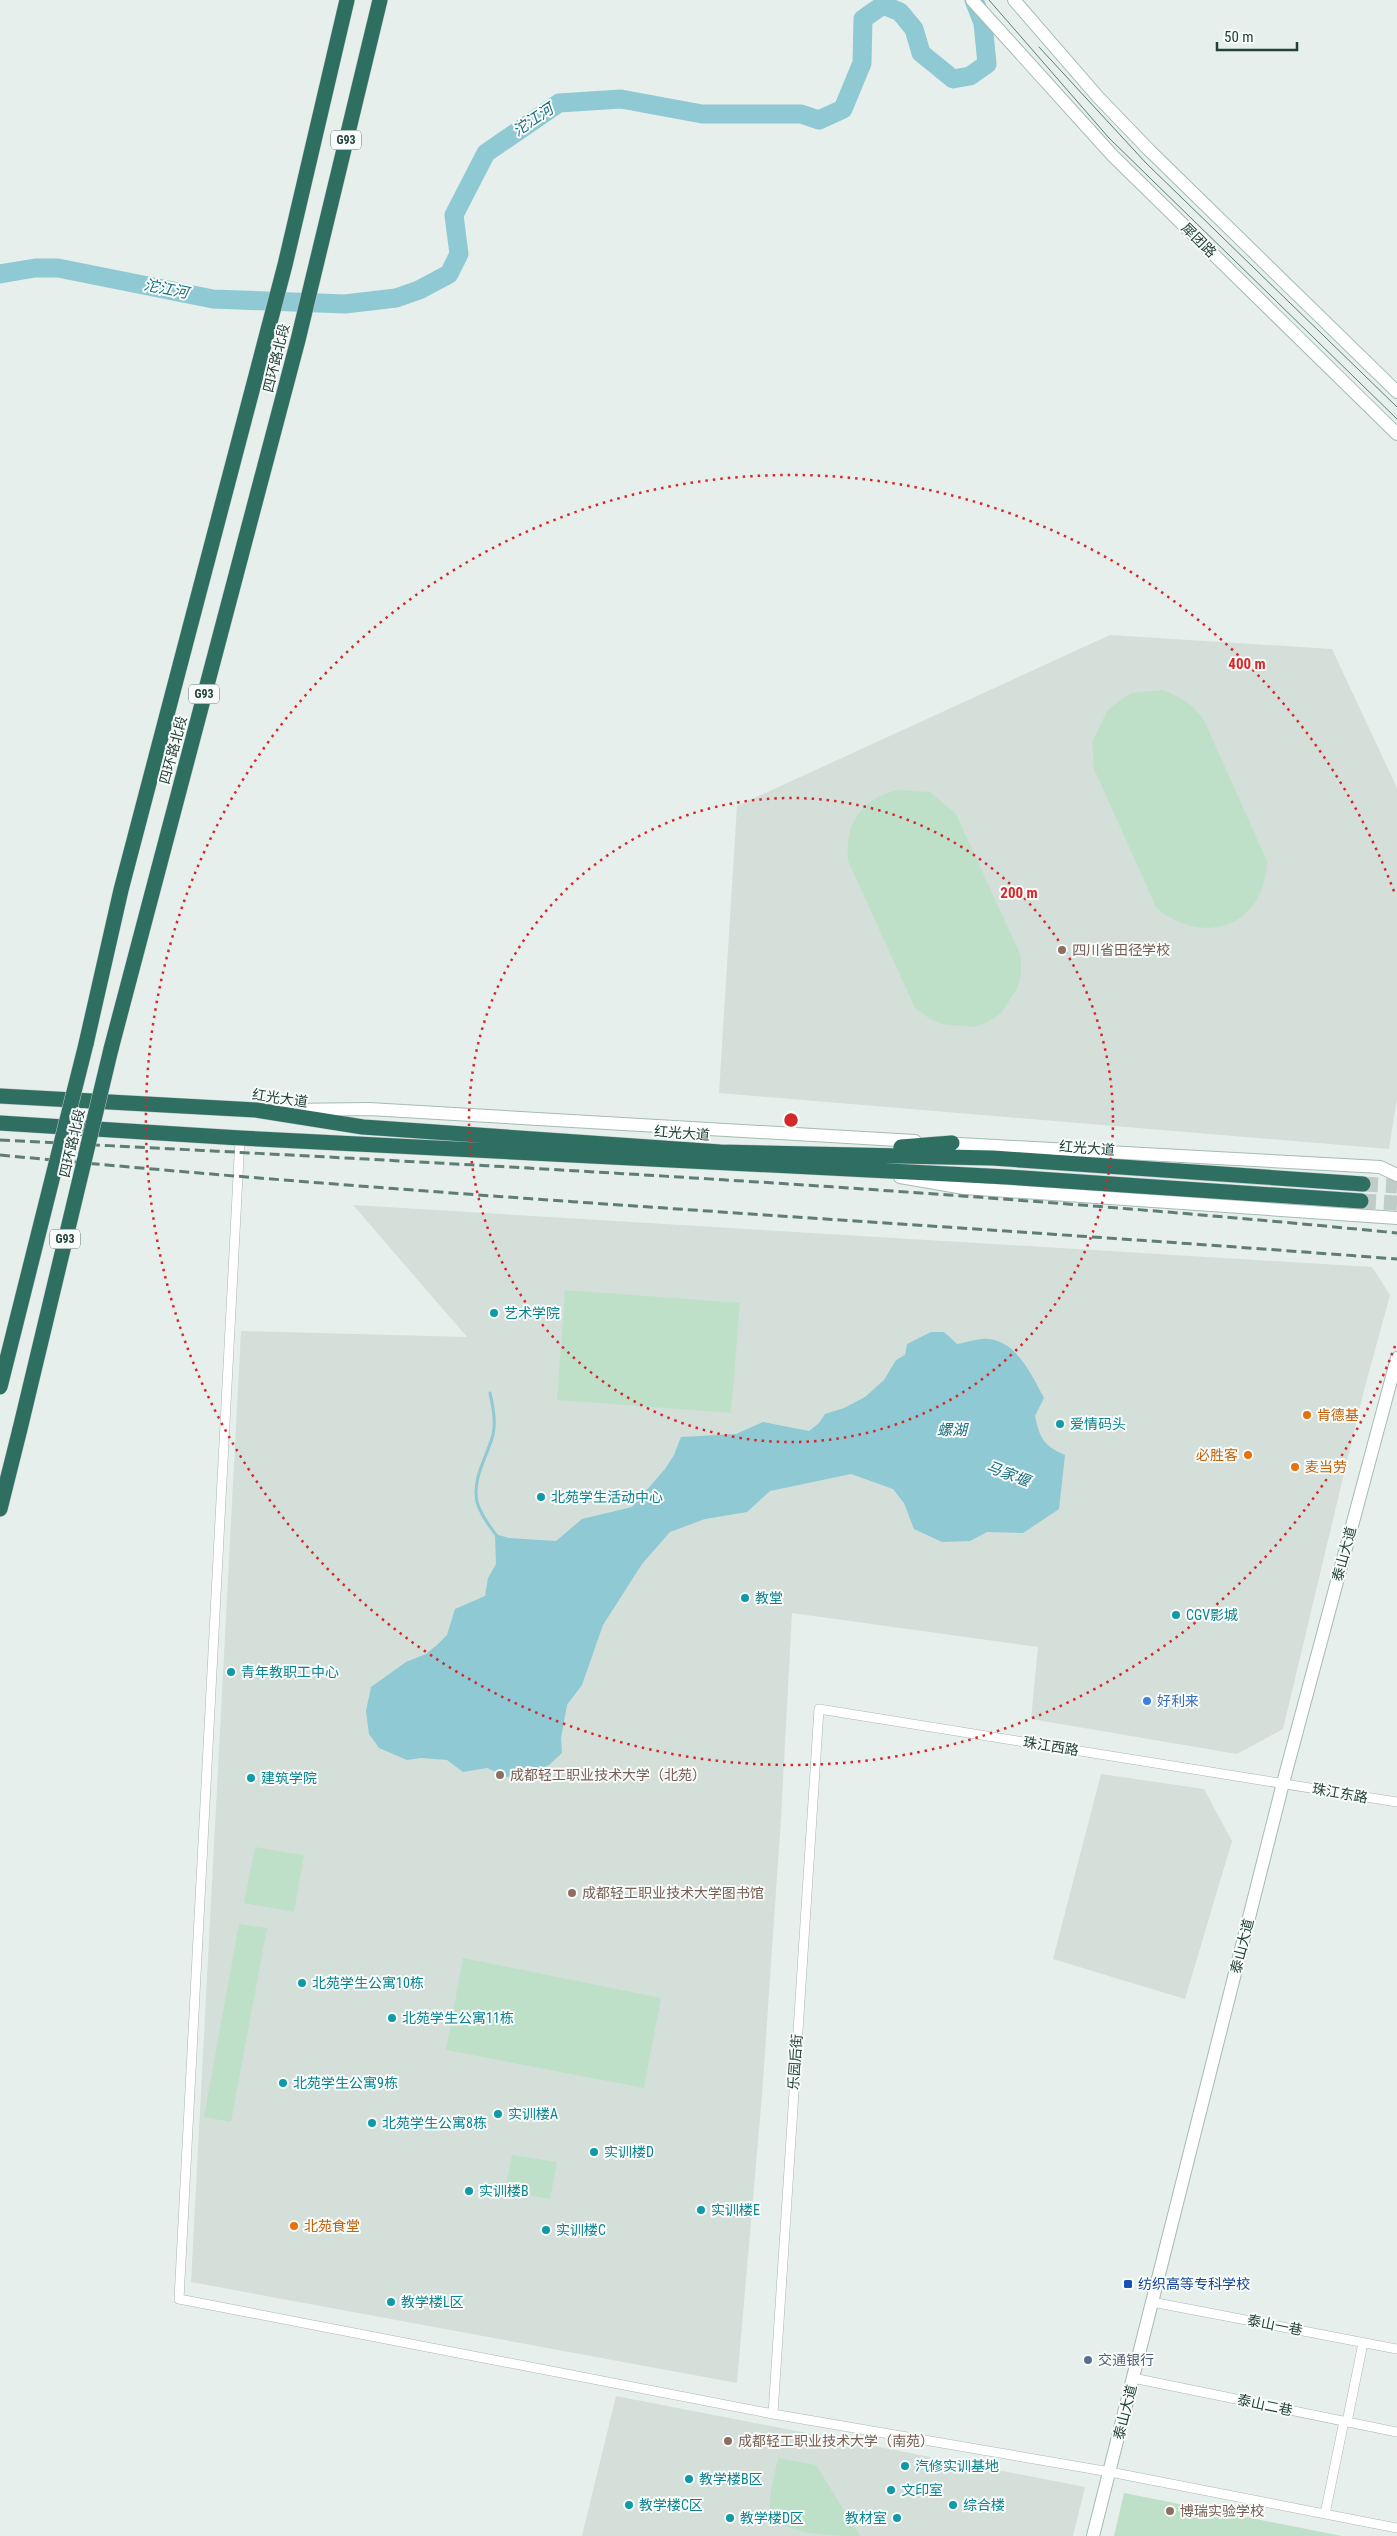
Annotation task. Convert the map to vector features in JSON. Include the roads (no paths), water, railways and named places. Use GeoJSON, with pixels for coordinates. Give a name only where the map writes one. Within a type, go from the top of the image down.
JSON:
{"type":"FeatureCollection","features":[{"type":"Feature","properties":{"kind":"highway","name":"四环路北段"},"geometry":{"type":"LineString","coordinates":[[0,1387],[86,1044],[121,890],[284,265],[345,7]]}},
{"type":"Feature","properties":{"kind":"highway","name":"四环路北段"},"geometry":{"type":"LineString","coordinates":[[0,1509],[111,1049],[298,340],[378,7]]}},
{"type":"Feature","properties":{"kind":"highway","name":"红光大道"},"geometry":{"type":"LineString","coordinates":[[0,1096],[256,1110],[363,1127],[720,1152],[993,1158],[1363,1184]]}},
{"type":"Feature","properties":{"kind":"highway","name":"红光大道"},"geometry":{"type":"LineString","coordinates":[[0,1123],[240,1138],[1007,1176],[1361,1201]]}},
{"type":"Feature","properties":{"kind":"highway"},"geometry":{"type":"LineString","coordinates":[[819,1154],[952,1144]]}},
{"type":"Feature","properties":{"kind":"main road","name":"犀团路"},"geometry":{"type":"LineString","coordinates":[[972,0],[1113,156],[1397,434]]}},
{"type":"Feature","properties":{"kind":"main road","name":"犀团路"},"geometry":{"type":"LineString","coordinates":[[1016,3],[1098,97],[1149,150],[1397,392]]}},
{"type":"Feature","properties":{"kind":"main road"},"geometry":{"type":"LineString","coordinates":[[256,1110],[369,1109],[952,1144],[1380,1167],[1397,1175]]}},
{"type":"Feature","properties":{"kind":"main road"},"geometry":{"type":"LineString","coordinates":[[845,1168],[964,1188],[1397,1218]]}},
{"type":"Feature","properties":{"kind":"main road","name":"泰山大道"},"geometry":{"type":"LineString","coordinates":[[1093,2536],[1283,1783],[1397,1358]]}},
{"type":"Feature","properties":{"kind":"street"},"geometry":{"type":"LineString","coordinates":[[240,1138],[179,2299],[773,2414],[1110,2472],[1397,2528]]}},
{"type":"Feature","properties":{"kind":"street","name":"乐园后街"},"geometry":{"type":"LineString","coordinates":[[773,2414],[819,1709]]}},
{"type":"Feature","properties":{"kind":"street","name":"珠江西路"},"geometry":{"type":"LineString","coordinates":[[819,1709],[1283,1783]]}},
{"type":"Feature","properties":{"kind":"street","name":"珠江东路"},"geometry":{"type":"LineString","coordinates":[[1283,1783],[1397,1802]]}},
{"type":"Feature","properties":{"kind":"street","name":"泰山一巷"},"geometry":{"type":"LineString","coordinates":[[1152,2302],[1397,2349]]}},
{"type":"Feature","properties":{"kind":"street"},"geometry":{"type":"LineString","coordinates":[[1325,2514],[1363,2343]]}},
{"type":"Feature","properties":{"kind":"street","name":"泰山二巷"},"geometry":{"type":"LineString","coordinates":[[1133,2378],[1397,2432]]}},
{"type":"Feature","properties":{"kind":"water","name":"螺湖"},"geometry":{"type":"Polygon","coordinates":[[[931,1332],[944,1332],[957,1344],[984,1339],[998,1341],[1015,1353],[1029,1370],[1044,1398],[1035,1416],[1041,1436],[1048,1445],[1065,1455],[1059,1509],[1023,1533],[987,1532],[970,1541],[942,1542],[914,1529],[904,1503],[893,1489],[851,1474],[770,1491],[747,1512],[705,1519],[670,1532],[642,1564],[603,1625],[582,1685],[567,1705],[561,1738],[562,1753],[549,1765],[538,1770],[507,1777],[487,1768],[463,1772],[447,1760],[421,1758],[407,1760],[379,1748],[369,1734],[366,1711],[371,1687],[406,1662],[426,1654],[437,1645],[447,1635],[455,1609],[485,1596],[488,1578],[496,1564],[495,1534],[509,1538],[556,1541],[582,1519],[632,1507],[665,1469],[674,1455],[681,1437],[736,1434],[763,1422],[809,1431],[819,1423],[825,1414],[844,1408],[865,1397],[884,1380],[896,1360],[905,1355],[907,1344],[931,1332]]]}},
{"type":"Feature","properties":{"kind":"waterway","name":"沱江河"},"geometry":{"type":"LineString","coordinates":[[0,274],[35,268],[58,268],[213,299],[345,304],[396,298],[419,290],[449,274],[459,254],[454,215],[486,153],[559,103],[621,99],[702,114],[801,114],[819,120],[843,109],[862,63],[863,19],[883,5],[900,12],[914,29],[921,53],[953,79],[970,76],[987,64],[983,23],[974,0]]}},
{"type":"Feature","properties":{"kind":"waterway"},"geometry":{"type":"LineString","coordinates":[[490,1393],[494,1414],[494,1429],[478,1476],[476,1493],[481,1511],[497,1536]]}},
{"type":"Feature","properties":{"kind":"tunnel"},"geometry":{"type":"LineString","coordinates":[[1363,1184],[1397,1186]]}},
{"type":"Feature","properties":{"kind":"tunnel"},"geometry":{"type":"LineString","coordinates":[[1361,1201],[1397,1203]]}},
{"type":"Feature","properties":{"kind":"tram line"},"geometry":{"type":"LineString","coordinates":[[989,0],[1109,138],[1397,419]]}},
{"type":"Feature","properties":{"kind":"tram line"},"geometry":{"type":"LineString","coordinates":[[1039,47],[1146,163],[1397,407]]}},
{"type":"Feature","properties":{"kind":"railway"},"geometry":{"type":"LineString","coordinates":[[0,1140],[699,1178],[1048,1202],[1397,1233]]}},
{"type":"Feature","properties":{"kind":"railway"},"geometry":{"type":"LineString","coordinates":[[0,1155],[174,1171],[523,1198],[1397,1259]]}},
{"type":"Feature","properties":{"kind":"place","name":"四川省田径学校"},"geometry":{"type":"Point","coordinates":[1062,950]}},
{"type":"Feature","properties":{"kind":"place","name":"艺术学院"},"geometry":{"type":"Point","coordinates":[494,1313]}},
{"type":"Feature","properties":{"kind":"place","name":"肯德基"},"geometry":{"type":"Point","coordinates":[1307,1415]}},
{"type":"Feature","properties":{"kind":"place","name":"爱情码头"},"geometry":{"type":"Point","coordinates":[1060,1424]}},
{"type":"Feature","properties":{"kind":"place","name":"必胜客"},"geometry":{"type":"Point","coordinates":[1248,1455]}},
{"type":"Feature","properties":{"kind":"place","name":"麦当劳"},"geometry":{"type":"Point","coordinates":[1295,1467]}},
{"type":"Feature","properties":{"kind":"place","name":"北苑学生活动中心"},"geometry":{"type":"Point","coordinates":[541,1497]}},
{"type":"Feature","properties":{"kind":"place","name":"教堂"},"geometry":{"type":"Point","coordinates":[745,1598]}},
{"type":"Feature","properties":{"kind":"place","name":"CGV影城"},"geometry":{"type":"Point","coordinates":[1176,1615]}},
{"type":"Feature","properties":{"kind":"place","name":"青年教职工中心"},"geometry":{"type":"Point","coordinates":[231,1672]}},
{"type":"Feature","properties":{"kind":"place","name":"好利来"},"geometry":{"type":"Point","coordinates":[1147,1701]}},
{"type":"Feature","properties":{"kind":"place","name":"成都轻工职业技术大学（北苑）"},"geometry":{"type":"Point","coordinates":[500,1775]}},
{"type":"Feature","properties":{"kind":"place","name":"建筑学院"},"geometry":{"type":"Point","coordinates":[251,1778]}},
{"type":"Feature","properties":{"kind":"place","name":"成都轻工职业技术大学图书馆"},"geometry":{"type":"Point","coordinates":[572,1893]}},
{"type":"Feature","properties":{"kind":"place","name":"北苑学生公寓10栋"},"geometry":{"type":"Point","coordinates":[302,1983]}},
{"type":"Feature","properties":{"kind":"place","name":"北苑学生公寓11栋"},"geometry":{"type":"Point","coordinates":[392,2018]}},
{"type":"Feature","properties":{"kind":"place","name":"北苑学生公寓9栋"},"geometry":{"type":"Point","coordinates":[283,2083]}},
{"type":"Feature","properties":{"kind":"place","name":"实训楼A"},"geometry":{"type":"Point","coordinates":[498,2114]}},
{"type":"Feature","properties":{"kind":"place","name":"北苑学生公寓8栋"},"geometry":{"type":"Point","coordinates":[372,2123]}},
{"type":"Feature","properties":{"kind":"place","name":"实训楼D"},"geometry":{"type":"Point","coordinates":[594,2152]}},
{"type":"Feature","properties":{"kind":"place","name":"实训楼B"},"geometry":{"type":"Point","coordinates":[469,2191]}},
{"type":"Feature","properties":{"kind":"place","name":"实训楼E"},"geometry":{"type":"Point","coordinates":[701,2210]}},
{"type":"Feature","properties":{"kind":"place","name":"北苑食堂"},"geometry":{"type":"Point","coordinates":[294,2226]}},
{"type":"Feature","properties":{"kind":"place","name":"实训楼C"},"geometry":{"type":"Point","coordinates":[546,2230]}},
{"type":"Feature","properties":{"kind":"place","name":"纺织高等专科学校"},"geometry":{"type":"Point","coordinates":[1128,2284]}},
{"type":"Feature","properties":{"kind":"place","name":"教学楼L区"},"geometry":{"type":"Point","coordinates":[391,2302]}},
{"type":"Feature","properties":{"kind":"place","name":"交通银行"},"geometry":{"type":"Point","coordinates":[1088,2360]}},
{"type":"Feature","properties":{"kind":"place","name":"成都轻工职业技术大学（南苑）"},"geometry":{"type":"Point","coordinates":[728,2441]}},
{"type":"Feature","properties":{"kind":"place","name":"汽修实训基地"},"geometry":{"type":"Point","coordinates":[905,2466]}},
{"type":"Feature","properties":{"kind":"place","name":"教学楼B区"},"geometry":{"type":"Point","coordinates":[689,2479]}},
{"type":"Feature","properties":{"kind":"place","name":"文印室"},"geometry":{"type":"Point","coordinates":[891,2490]}},
{"type":"Feature","properties":{"kind":"place","name":"教学楼C区"},"geometry":{"type":"Point","coordinates":[629,2505]}},
{"type":"Feature","properties":{"kind":"place","name":"综合楼"},"geometry":{"type":"Point","coordinates":[953,2505]}},
{"type":"Feature","properties":{"kind":"place","name":"博瑞实验学校"},"geometry":{"type":"Point","coordinates":[1170,2511]}},
{"type":"Feature","properties":{"kind":"place","name":"教学楼D区"},"geometry":{"type":"Point","coordinates":[730,2518]}},
{"type":"Feature","properties":{"kind":"place","name":"教材室"},"geometry":{"type":"Point","coordinates":[897,2518]}},
{"type":"Feature","properties":{"kind":"water label","name":"马家堰"},"geometry":{"type":"Point","coordinates":[1008,1474]}}]}
